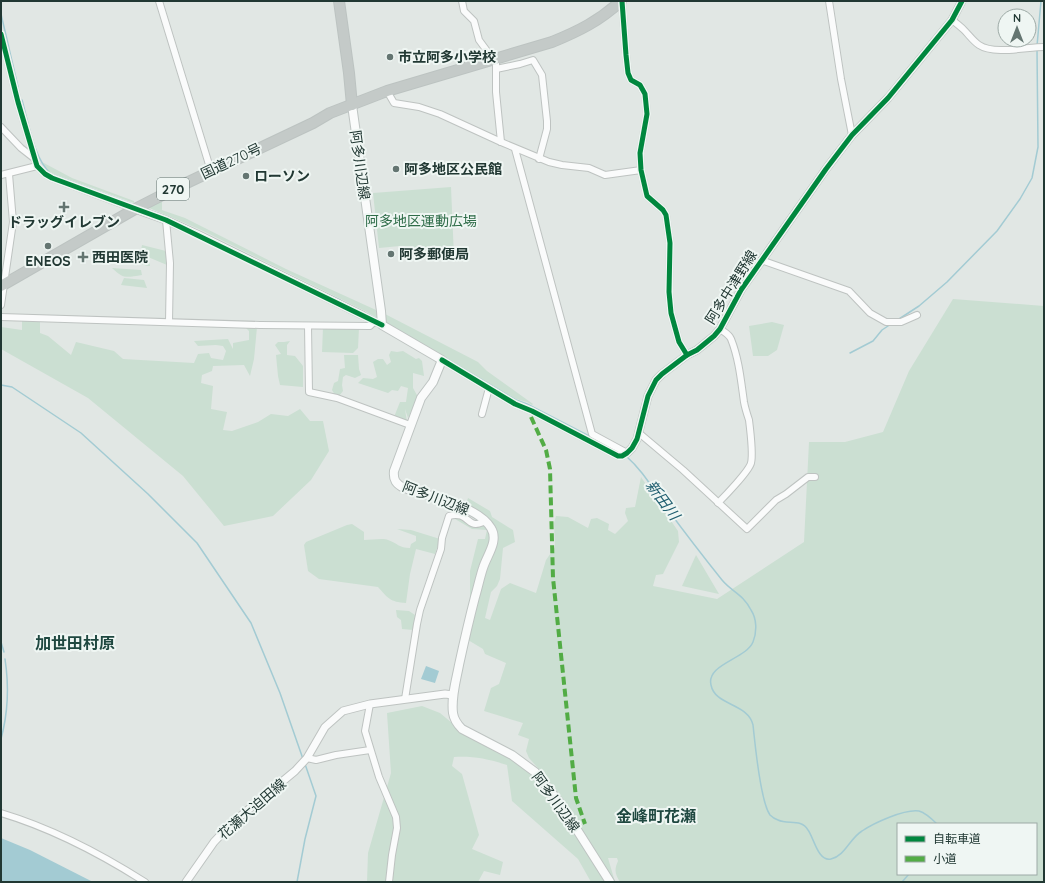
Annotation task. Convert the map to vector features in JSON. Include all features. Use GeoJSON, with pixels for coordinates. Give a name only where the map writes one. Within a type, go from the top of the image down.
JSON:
{"type":"FeatureCollection","features":[{"type":"Feature","properties":{"kind":"highway"},"geometry":{"type":"LineString","coordinates":[[339,1],[352,105]]}},
{"type":"Feature","properties":{"kind":"highway","name":"270"},"geometry":{"type":"LineString","coordinates":[[352,105],[388,91],[495,62],[552,42],[593,23],[621,1]]}},
{"type":"Feature","properties":{"kind":"highway","name":"国道270号"},"geometry":{"type":"LineString","coordinates":[[2,286],[135,209],[313,123],[330,113],[352,105]]}},
{"type":"Feature","properties":{"kind":"main road","name":"阿多川辺線"},"geometry":{"type":"LineString","coordinates":[[352,105],[380,323]]}},
{"type":"Feature","properties":{"kind":"main road"},"geometry":{"type":"LineString","coordinates":[[380,323],[442,360]]}},
{"type":"Feature","properties":{"kind":"main road","name":"阿多川辺線"},"geometry":{"type":"LineString","coordinates":[[442,360],[433,382],[421,398],[410,425],[394,471],[394,478],[395,482],[404,488],[463,506],[486,521],[492,529],[493,542],[483,568],[465,634],[454,695],[453,714],[456,723],[462,729],[512,755],[535,772],[560,803],[610,882]]}},
{"type":"Feature","properties":{"kind":"street"},"geometry":{"type":"LineString","coordinates":[[159,1],[211,171]]}},
{"type":"Feature","properties":{"kind":"street"},"geometry":{"type":"LineString","coordinates":[[462,1],[464,12],[474,21],[479,40],[495,62],[496,92],[501,142]]}},
{"type":"Feature","properties":{"kind":"street"},"geometry":{"type":"LineString","coordinates":[[621,1],[628,74],[631,80],[644,89],[646,101],[646,125],[640,153],[641,170],[647,196],[663,210],[666,215],[670,243],[669,292],[671,313],[679,342],[687,355]]}},
{"type":"Feature","properties":{"kind":"street"},"geometry":{"type":"LineString","coordinates":[[829,1],[852,135]]}},
{"type":"Feature","properties":{"kind":"street","name":"阿多中津野線"},"geometry":{"type":"LineString","coordinates":[[625,454],[632,448],[639,433],[652,385],[662,374],[687,355],[704,345],[720,329],[740,290],[826,168],[852,135],[888,98],[952,20],[962,1]]}},
{"type":"Feature","properties":{"kind":"street"},"geometry":{"type":"LineString","coordinates":[[952,20],[976,43],[984,48],[993,50],[1044,47]]}},
{"type":"Feature","properties":{"kind":"street"},"geometry":{"type":"LineString","coordinates":[[1,34],[18,102],[36,163]]}},
{"type":"Feature","properties":{"kind":"street"},"geometry":{"type":"LineString","coordinates":[[495,62],[520,64],[532,60],[542,75],[547,129],[540,159]]}},
{"type":"Feature","properties":{"kind":"street"},"geometry":{"type":"LineString","coordinates":[[388,91],[394,103],[419,107],[440,114],[540,159],[562,165],[589,168],[605,175],[641,170]]}},
{"type":"Feature","properties":{"kind":"street"},"geometry":{"type":"LineString","coordinates":[[1,127],[45,174],[52,178],[166,220],[380,323]]}},
{"type":"Feature","properties":{"kind":"street"},"geometry":{"type":"LineString","coordinates":[[516,149],[592,434],[625,454]]}},
{"type":"Feature","properties":{"kind":"street"},"geometry":{"type":"LineString","coordinates":[[1,175],[9,174],[36,163]]}},
{"type":"Feature","properties":{"kind":"street"},"geometry":{"type":"LineString","coordinates":[[1,305],[2,286],[13,222],[9,174]]}},
{"type":"Feature","properties":{"kind":"street"},"geometry":{"type":"LineString","coordinates":[[166,220],[170,263],[169,322]]}},
{"type":"Feature","properties":{"kind":"street"},"geometry":{"type":"LineString","coordinates":[[761,260],[849,291],[866,310],[886,322],[901,322],[917,315]]}},
{"type":"Feature","properties":{"kind":"street"},"geometry":{"type":"LineString","coordinates":[[1,317],[308,326],[370,326],[380,323]]}},
{"type":"Feature","properties":{"kind":"street"},"geometry":{"type":"LineString","coordinates":[[308,326],[309,392],[337,398],[410,425]]}},
{"type":"Feature","properties":{"kind":"street"},"geometry":{"type":"LineString","coordinates":[[718,503],[750,466],[751,453],[749,422],[744,403],[740,374],[731,338],[720,329]]}},
{"type":"Feature","properties":{"kind":"street"},"geometry":{"type":"LineString","coordinates":[[442,360],[516,404],[618,456],[625,454]]}},
{"type":"Feature","properties":{"kind":"street"},"geometry":{"type":"LineString","coordinates":[[482,414],[489,388]]}},
{"type":"Feature","properties":{"kind":"street"},"geometry":{"type":"LineString","coordinates":[[639,433],[683,470],[747,529],[776,500],[808,477],[815,476]]}},
{"type":"Feature","properties":{"kind":"street"},"geometry":{"type":"LineString","coordinates":[[405,699],[420,610],[441,549],[442,538],[449,516],[454,514],[466,517],[473,524],[486,521]]}},
{"type":"Feature","properties":{"kind":"street","name":"花瀬大迫田線"},"geometry":{"type":"LineString","coordinates":[[186,882],[214,842],[227,828],[295,771],[307,758],[325,727],[343,710],[405,699],[446,694],[454,695]]}},
{"type":"Feature","properties":{"kind":"street"},"geometry":{"type":"LineString","coordinates":[[370,704],[365,731],[370,750],[396,817],[397,828],[389,882]]}},
{"type":"Feature","properties":{"kind":"street"},"geometry":{"type":"LineString","coordinates":[[307,758],[316,760],[336,755],[370,750]]}},
{"type":"Feature","properties":{"kind":"street"},"geometry":{"type":"LineString","coordinates":[[1,813],[42,828],[88,849],[145,882]]}},
{"type":"Feature","properties":{"kind":"green space"},"geometry":{"type":"Polygon","coordinates":[[[42,162],[72,178],[134,201],[134,203],[54,174],[47,170],[42,162]]]}},
{"type":"Feature","properties":{"kind":"green space","name":"阿多地区運動広場"},"geometry":{"type":"Polygon","coordinates":[[[451,187],[454,257],[402,258],[400,246],[379,248],[373,193],[451,187]]]}},
{"type":"Feature","properties":{"kind":"green space"},"geometry":{"type":"Polygon","coordinates":[[[162,200],[162,210],[156,208],[185,218],[286,269],[376,310],[379,314],[379,319],[201,230],[149,208],[162,200]]]}},
{"type":"Feature","properties":{"kind":"green space"},"geometry":{"type":"Polygon","coordinates":[[[142,245],[166,251],[167,265],[148,257],[150,266],[140,263],[131,249],[141,250],[142,245]]]}},
{"type":"Feature","properties":{"kind":"green space"},"geometry":{"type":"Polygon","coordinates":[[[112,268],[141,270],[142,275],[126,277],[112,268]]]}},
{"type":"Feature","properties":{"kind":"green space"},"geometry":{"type":"Polygon","coordinates":[[[124,278],[144,280],[147,288],[121,285],[124,278]]]}},
{"type":"Feature","properties":{"kind":"green space"},"geometry":{"type":"Polygon","coordinates":[[[953,299],[1044,306],[1044,882],[620,882],[616,872],[618,861],[617,858],[608,858],[615,882],[612,882],[574,817],[529,758],[526,751],[529,739],[518,735],[523,723],[484,711],[491,688],[499,684],[506,663],[485,654],[483,649],[468,640],[470,571],[478,539],[485,539],[487,530],[472,529],[455,519],[452,519],[450,526],[448,525],[451,517],[486,524],[466,504],[468,498],[490,511],[492,517],[513,530],[515,542],[503,548],[500,579],[497,586],[491,592],[485,618],[490,620],[501,589],[510,583],[536,593],[546,560],[555,547],[554,523],[556,516],[568,517],[588,528],[591,519],[597,518],[609,524],[608,530],[615,534],[628,521],[625,513],[626,508],[635,507],[641,477],[678,531],[679,542],[663,574],[656,575],[653,586],[717,599],[804,542],[809,442],[845,442],[883,432],[909,371],[953,299]]]}},
{"type":"Feature","properties":{"kind":"green space"},"geometry":{"type":"Polygon","coordinates":[[[385,314],[478,362],[487,371],[533,404],[532,405],[516,399],[385,322],[385,314]]]}},
{"type":"Feature","properties":{"kind":"green space"},"geometry":{"type":"Polygon","coordinates":[[[22,321],[40,321],[40,333],[48,336],[71,355],[76,342],[114,351],[123,359],[194,363],[198,354],[209,353],[211,358],[223,360],[226,351],[223,346],[198,346],[194,341],[228,339],[233,349],[233,343],[249,340],[249,331],[246,328],[232,328],[231,326],[257,327],[254,359],[250,376],[244,365],[213,366],[212,371],[202,375],[201,383],[213,386],[211,409],[227,412],[223,430],[232,431],[258,422],[271,414],[288,416],[300,409],[310,421],[323,421],[329,451],[311,480],[273,516],[224,526],[183,476],[88,398],[1,349],[1,327],[22,330],[22,321]]]}},
{"type":"Feature","properties":{"kind":"green space"},"geometry":{"type":"Polygon","coordinates":[[[772,322],[784,325],[777,350],[768,356],[753,356],[749,326],[772,322]]]}},
{"type":"Feature","properties":{"kind":"green space"},"geometry":{"type":"Polygon","coordinates":[[[323,328],[359,328],[358,348],[353,353],[322,352],[323,328]]]}},
{"type":"Feature","properties":{"kind":"green space"},"geometry":{"type":"Polygon","coordinates":[[[290,341],[287,345],[287,355],[295,356],[303,366],[303,387],[280,385],[276,355],[281,354],[275,345],[278,342],[290,341]]]}},
{"type":"Feature","properties":{"kind":"green space"},"geometry":{"type":"Polygon","coordinates":[[[391,351],[403,351],[416,359],[419,358],[422,361],[424,376],[413,373],[413,388],[418,397],[408,418],[405,409],[407,422],[394,417],[400,402],[406,402],[408,388],[401,386],[398,391],[392,390],[388,393],[358,383],[363,378],[373,379],[377,377],[373,362],[378,359],[383,359],[387,365],[391,362],[389,355],[391,351]]]}},
{"type":"Feature","properties":{"kind":"green space"},"geometry":{"type":"Polygon","coordinates":[[[344,355],[358,355],[361,375],[355,378],[346,375],[343,377],[343,391],[339,396],[335,395],[332,390],[334,383],[338,381],[340,369],[345,368],[344,355]]]}},
{"type":"Feature","properties":{"kind":"green space"},"geometry":{"type":"Polygon","coordinates":[[[352,524],[364,532],[364,540],[386,539],[406,548],[410,548],[411,544],[416,541],[416,536],[397,529],[411,530],[440,539],[435,554],[416,549],[410,574],[406,603],[396,602],[390,599],[378,587],[319,579],[308,571],[304,545],[306,542],[352,524]]]}},
{"type":"Feature","properties":{"kind":"green space"},"geometry":{"type":"Polygon","coordinates":[[[696,555],[719,594],[682,586],[696,555]]]}},
{"type":"Feature","properties":{"kind":"green space"},"geometry":{"type":"Polygon","coordinates":[[[396,610],[409,611],[415,615],[413,630],[402,629],[401,620],[397,617],[396,610]]]}},
{"type":"Feature","properties":{"kind":"green space"},"geometry":{"type":"Polygon","coordinates":[[[422,706],[440,713],[470,738],[524,766],[586,848],[605,882],[591,882],[578,859],[512,801],[507,765],[481,758],[454,757],[452,766],[462,774],[479,835],[472,849],[503,862],[500,875],[484,871],[478,882],[367,882],[368,853],[391,773],[387,713],[422,706]]]}},
{"type":"Feature","properties":{"kind":"water"},"geometry":{"type":"Polygon","coordinates":[[[426,666],[439,671],[435,683],[421,679],[426,666]]]}},
{"type":"Feature","properties":{"kind":"water"},"geometry":{"type":"Polygon","coordinates":[[[1,838],[30,850],[93,882],[1,882],[1,838]]]}},
{"type":"Feature","properties":{"kind":"waterway"},"geometry":{"type":"LineString","coordinates":[[1037,46],[1041,1]]}},
{"type":"Feature","properties":{"kind":"waterway","name":"新田川"},"geometry":{"type":"LineString","coordinates":[[1,14],[18,87]]}},
{"type":"Feature","properties":{"kind":"waterway"},"geometry":{"type":"LineString","coordinates":[[899,319],[919,306],[947,282],[997,231],[1020,199],[1032,178],[1038,147],[1037,50]]}},
{"type":"Feature","properties":{"kind":"waterway","name":"新田川"},"geometry":{"type":"LineString","coordinates":[[22,100],[36,150],[45,168],[51,174],[132,204]]}},
{"type":"Feature","properties":{"kind":"waterway","name":"新田川"},"geometry":{"type":"LineString","coordinates":[[148,210],[165,216]]}},
{"type":"Feature","properties":{"kind":"waterway","name":"新田川"},"geometry":{"type":"LineString","coordinates":[[176,221],[252,257]]}},
{"type":"Feature","properties":{"kind":"waterway","name":"新田川"},"geometry":{"type":"LineString","coordinates":[[329,295],[340,300]]}},
{"type":"Feature","properties":{"kind":"waterway","name":"新田川"},"geometry":{"type":"LineString","coordinates":[[363,312],[379,320]]}},
{"type":"Feature","properties":{"kind":"waterway"},"geometry":{"type":"LineString","coordinates":[[850,353],[873,341],[882,330],[891,324]]}},
{"type":"Feature","properties":{"kind":"waterway","name":"新田川"},"geometry":{"type":"LineString","coordinates":[[445,358],[516,400],[527,404],[591,437]]}},
{"type":"Feature","properties":{"kind":"waterway"},"geometry":{"type":"LineString","coordinates":[[1,385],[12,387],[81,433],[148,494],[197,543],[251,623],[280,693],[303,759]]}},
{"type":"Feature","properties":{"kind":"waterway","name":"新田川"},"geometry":{"type":"LineString","coordinates":[[626,456],[642,473],[677,522],[722,580],[744,600],[753,614],[756,626],[753,642],[743,653],[714,672],[711,678],[711,685],[714,692],[719,697],[745,712],[750,718],[753,725],[763,798],[770,815],[775,819],[798,823],[805,826],[817,849],[823,857],[827,859],[836,857],[844,851],[854,838],[862,831],[874,824],[898,814],[919,811],[931,818],[936,823]]}},
{"type":"Feature","properties":{"kind":"waterway"},"geometry":{"type":"LineString","coordinates":[[1,642],[4,652]]}},
{"type":"Feature","properties":{"kind":"waterway"},"geometry":{"type":"LineString","coordinates":[[1,739],[7,699],[5,659]]}},
{"type":"Feature","properties":{"kind":"waterway"},"geometry":{"type":"LineString","coordinates":[[297,882],[305,839],[316,796],[305,764]]}},
{"type":"Feature","properties":{"kind":"waterway","name":"新田川"},"geometry":{"type":"LineString","coordinates":[[902,882],[908,875]]}},
{"type":"Feature","properties":{"kind":"marked path"},"geometry":{"type":"LineString","coordinates":[[531,417],[546,450],[550,469],[553,578],[576,798],[585,824]]}},
{"type":"Feature","properties":{"kind":"cycle path"},"geometry":{"type":"LineString","coordinates":[[622,1],[628,73],[631,80],[640,85],[645,94],[647,114],[640,153],[641,170],[647,196],[663,210],[666,215],[670,243],[669,292],[671,313],[679,342],[687,355]]}},
{"type":"Feature","properties":{"kind":"cycle path"},"geometry":{"type":"LineString","coordinates":[[442,360],[515,404],[532,411],[618,456],[622,456],[627,453],[637,439],[648,396],[656,380],[687,355],[697,350],[720,329],[741,290],[826,169],[852,135],[888,98],[952,20],[962,1]]}},
{"type":"Feature","properties":{"kind":"cycle path"},"geometry":{"type":"LineString","coordinates":[[1,34],[18,102],[37,166],[45,174],[52,178],[166,220],[382,325]]}},
{"type":"Feature","properties":{"kind":"place","name":"市立阿多小学校"},"geometry":{"type":"Point","coordinates":[390,57]}},
{"type":"Feature","properties":{"kind":"place","name":"阿多地区公民館"},"geometry":{"type":"Point","coordinates":[396,169]}},
{"type":"Feature","properties":{"kind":"place","name":"ローソン"},"geometry":{"type":"Point","coordinates":[246,176]}},
{"type":"Feature","properties":{"kind":"place","name":"ドラッグイレブン"},"geometry":{"type":"Point","coordinates":[64,207]}},
{"type":"Feature","properties":{"kind":"place","name":"ENEOS"},"geometry":{"type":"Point","coordinates":[48,246]}},
{"type":"Feature","properties":{"kind":"place","name":"阿多郵便局"},"geometry":{"type":"Point","coordinates":[391,254]}},
{"type":"Feature","properties":{"kind":"place","name":"西田医院"},"geometry":{"type":"Point","coordinates":[83,257]}},
{"type":"Feature","properties":{"kind":"district","name":"加世田村原"},"geometry":{"type":"Point","coordinates":[75,643]}},
{"type":"Feature","properties":{"kind":"district","name":"金峰町花瀬"},"geometry":{"type":"Point","coordinates":[656,816]}}]}
